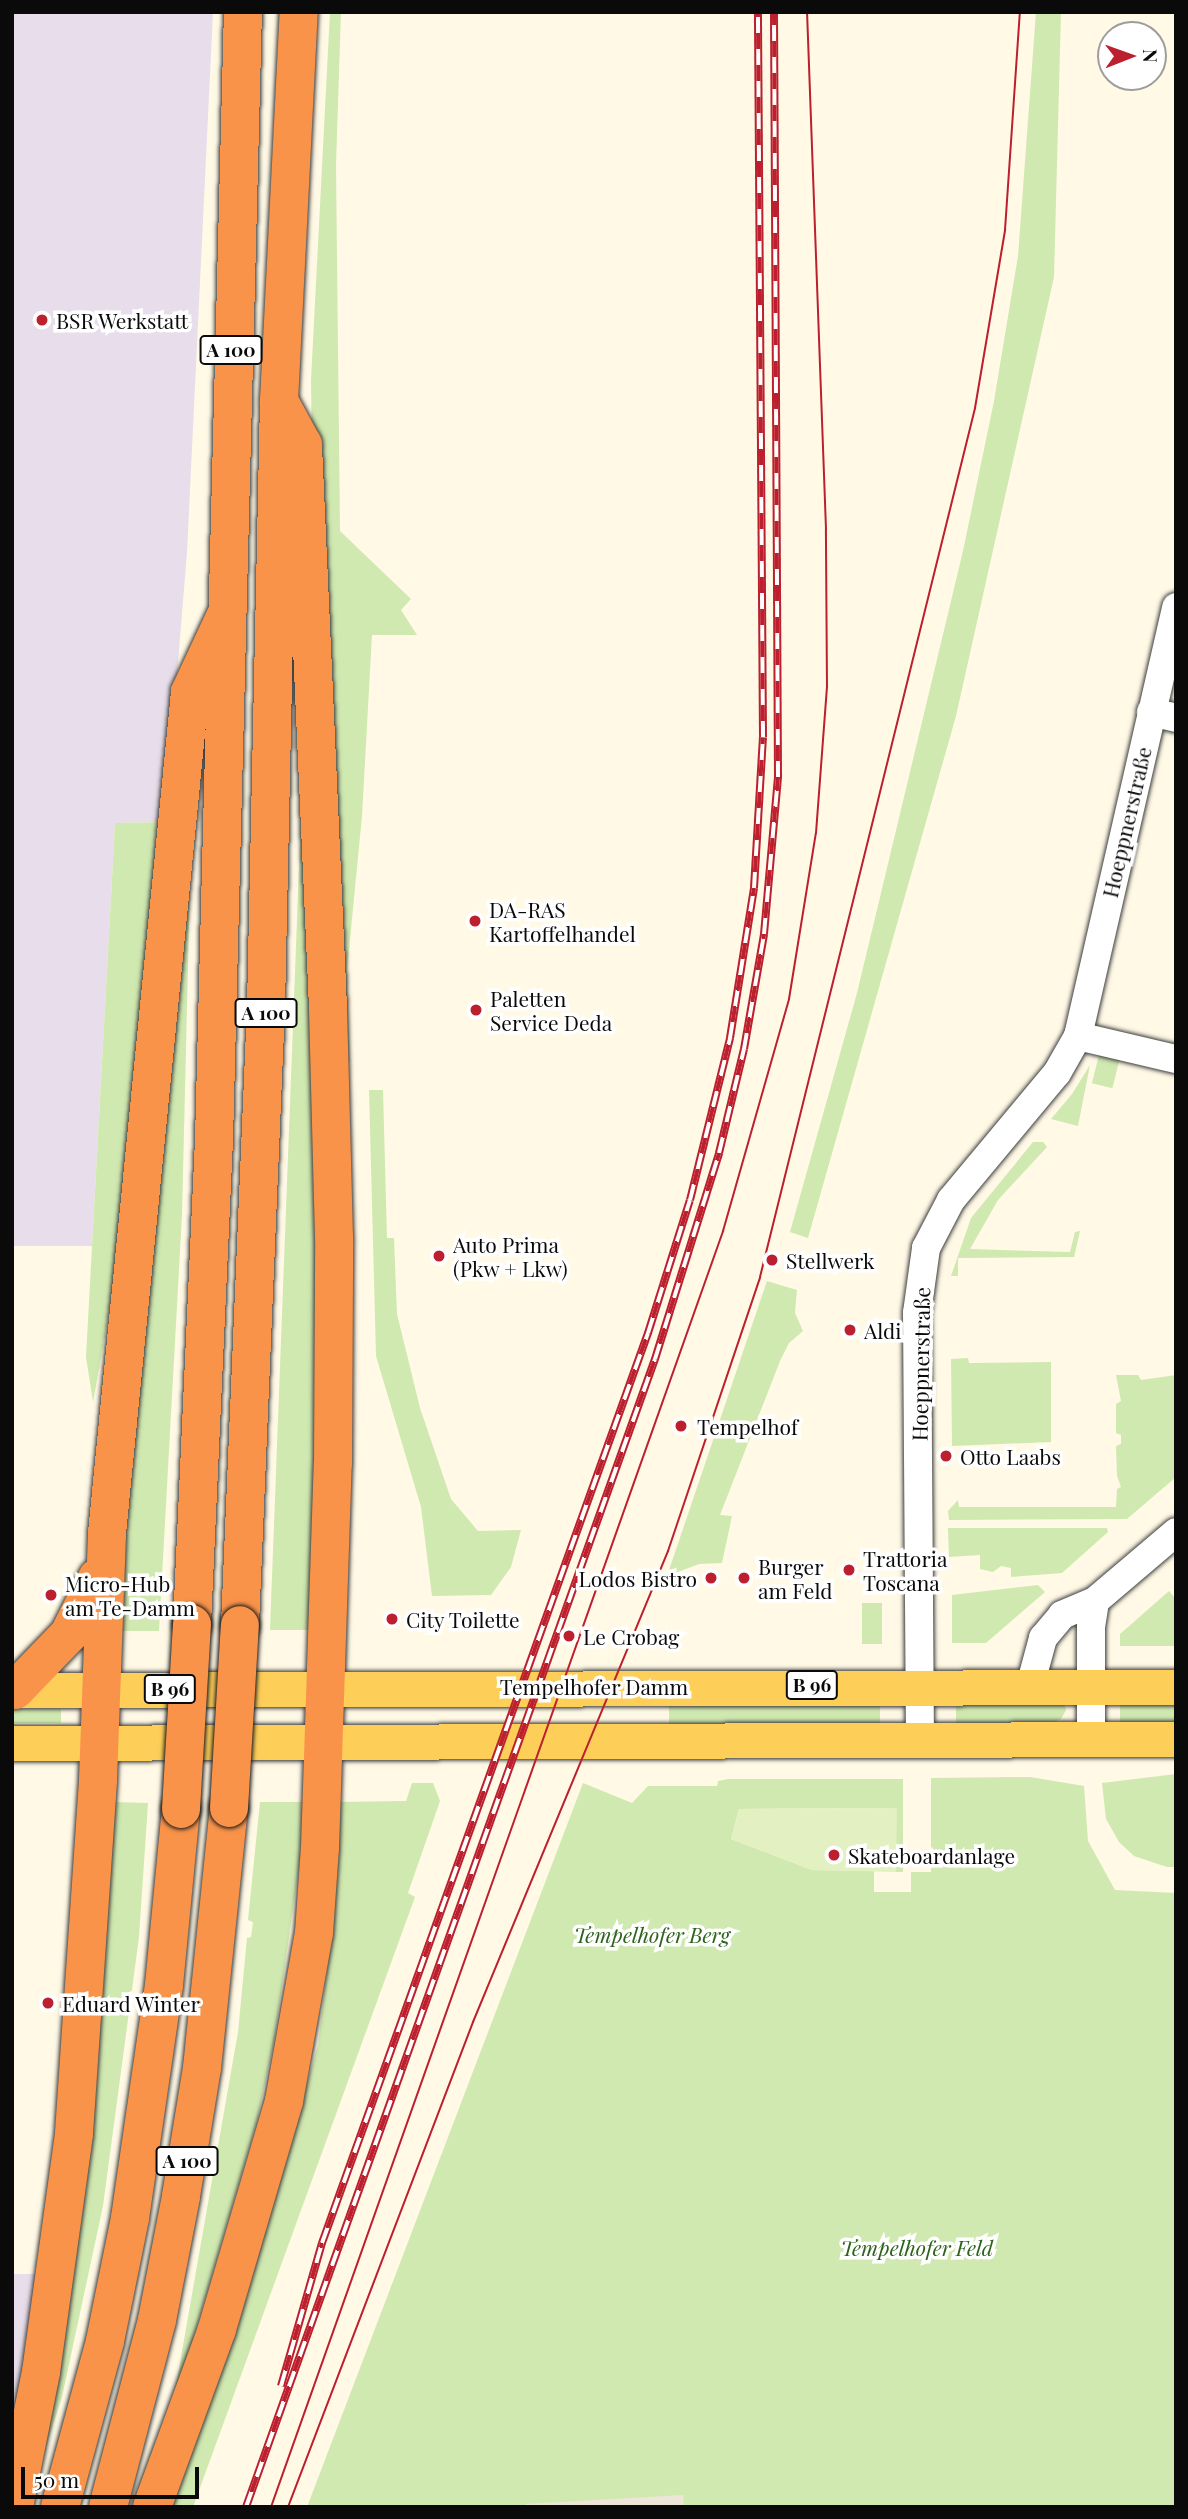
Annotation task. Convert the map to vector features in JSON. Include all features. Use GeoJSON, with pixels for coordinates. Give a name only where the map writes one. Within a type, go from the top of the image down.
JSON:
{"type":"FeatureCollection","features":[{"type":"Feature","properties":{"kind":"highway","name":"A 100"},"geometry":{"type":"LineString","coordinates":[[60,2507],[105,2341],[130,2218],[164,1985],[181,1809],[214,1140],[225,617],[243,12]]}},
{"type":"Feature","properties":{"kind":"highway","name":"A 100"},"geometry":{"type":"LineString","coordinates":[[108,2507],[157,2320],[181,2196],[202,2068],[229,1808],[240,1625],[266,1007],[279,401],[299,12]]}},
{"type":"Feature","properties":{"kind":"highway"},"geometry":{"type":"LineString","coordinates":[[152,2507],[221,2316],[297,2046],[314,1933],[327,1688],[334,1238],[322,830],[303,445],[279,401]]}},
{"type":"Feature","properties":{"kind":"highway"},"geometry":{"type":"LineString","coordinates":[[14,2507],[41,2372],[74,2133],[99,1743],[106,1549],[190,692],[225,617]]}},
{"type":"Feature","properties":{"kind":"highway"},"geometry":{"type":"LineString","coordinates":[[14,1690],[77,1622],[106,1549]]}},
{"type":"Feature","properties":{"kind":"main road","name":"Tempelhofer Damm"},"geometry":{"type":"LineString","coordinates":[[14,1690],[921,1685],[1176,1687]]}},
{"type":"Feature","properties":{"kind":"main road"},"geometry":{"type":"LineString","coordinates":[[12,1743],[920,1742],[1176,1739]]}},
{"type":"Feature","properties":{"kind":"street","name":"Hoeppnerstraße"},"geometry":{"type":"LineString","coordinates":[[920,1742],[917,1313],[926,1248],[951,1200],[1057,1073],[1078,1036],[1163,715],[1176,607]]}},
{"type":"Feature","properties":{"kind":"street"},"geometry":{"type":"LineString","coordinates":[[1078,1036],[1176,1059]]}},
{"type":"Feature","properties":{"kind":"street"},"geometry":{"type":"LineString","coordinates":[[1030,1686],[1040,1646],[1062,1615],[1095,1601],[1176,1531]]}},
{"type":"Feature","properties":{"kind":"street"},"geometry":{"type":"LineString","coordinates":[[1091,1740],[1095,1601]]}},
{"type":"Feature","properties":{"kind":"shaded area"},"geometry":{"type":"Polygon","coordinates":[[[12,12],[213,12],[187,552],[165,822],[115,823],[92,1246],[12,1246],[12,12]]]}},
{"type":"Feature","properties":{"kind":"shaded area"},"geometry":{"type":"Polygon","coordinates":[[[12,2274],[43,2274],[12,2444],[12,2274]]]}},
{"type":"Feature","properties":{"kind":"shaded area"},"geometry":{"type":"Polygon","coordinates":[[[683,2495],[684,2507],[526,2507],[526,2504],[683,2495]]]}},
{"type":"Feature","properties":{"kind":"green space"},"geometry":{"type":"Polygon","coordinates":[[[330,12],[341,12],[336,165],[340,531],[411,599],[401,610],[417,635],[372,635],[362,816],[347,970],[350,1062],[346,1064],[313,530],[311,380],[330,12]]]}},
{"type":"Feature","properties":{"kind":"green space"},"geometry":{"type":"Polygon","coordinates":[[[1036,12],[1061,12],[1054,277],[956,716],[808,1238],[790,1232],[857,993],[963,551],[994,401],[1018,256],[1036,12]]]}},
{"type":"Feature","properties":{"kind":"green space"},"geometry":{"type":"Polygon","coordinates":[[[301,814],[323,1239],[315,1630],[270,1630],[301,814]]]}},
{"type":"Feature","properties":{"kind":"green space"},"geometry":{"type":"Polygon","coordinates":[[[165,822],[121,1246],[93,1402],[86,1357],[115,823],[165,822]]]}},
{"type":"Feature","properties":{"kind":"green space"},"geometry":{"type":"Polygon","coordinates":[[[191,839],[182,1215],[159,1631],[117,1631],[191,839]]]}},
{"type":"Feature","properties":{"kind":"green space"},"geometry":{"type":"Polygon","coordinates":[[[1099,1055],[1119,1060],[1112,1088],[1092,1083],[1099,1055]]]}},
{"type":"Feature","properties":{"kind":"green space"},"geometry":{"type":"Polygon","coordinates":[[[1090,1065],[1078,1126],[1051,1119],[1072,1094],[1090,1065]]]}},
{"type":"Feature","properties":{"kind":"green space"},"geometry":{"type":"Polygon","coordinates":[[[369,1090],[383,1090],[387,1238],[394,1238],[397,1314],[420,1408],[451,1499],[478,1531],[521,1530],[511,1567],[491,1595],[432,1596],[421,1507],[376,1356],[369,1090]]]}},
{"type":"Feature","properties":{"kind":"green space"},"geometry":{"type":"Polygon","coordinates":[[[1033,1142],[1043,1142],[1047,1147],[998,1200],[970,1249],[1070,1252],[1075,1232],[1080,1231],[1074,1257],[958,1258],[958,1276],[951,1276],[971,1218],[1033,1142]]]}},
{"type":"Feature","properties":{"kind":"green space"},"geometry":{"type":"Polygon","coordinates":[[[767,1281],[797,1290],[795,1313],[803,1331],[789,1343],[780,1361],[720,1515],[732,1516],[722,1563],[699,1564],[667,1576],[767,1281]]]}},
{"type":"Feature","properties":{"kind":"green space"},"geometry":{"type":"Polygon","coordinates":[[[968,1358],[969,1363],[1051,1362],[1051,1442],[952,1446],[951,1359],[968,1358]]]}},
{"type":"Feature","properties":{"kind":"green space"},"geometry":{"type":"Polygon","coordinates":[[[1116,1375],[1138,1375],[1141,1380],[1176,1375],[1176,1477],[1127,1519],[949,1520],[948,1511],[958,1500],[959,1507],[1116,1507],[1117,1489],[1121,1487],[1117,1476],[1116,1446],[1121,1444],[1121,1435],[1116,1433],[1116,1404],[1121,1401],[1116,1375]]]}},
{"type":"Feature","properties":{"kind":"green space"},"geometry":{"type":"Polygon","coordinates":[[[948,1528],[1107,1528],[1108,1532],[1062,1573],[1011,1577],[1011,1568],[1001,1566],[993,1572],[980,1569],[980,1555],[949,1557],[948,1528]]]}},
{"type":"Feature","properties":{"kind":"green space"},"geometry":{"type":"Polygon","coordinates":[[[1038,1585],[1045,1592],[986,1643],[952,1643],[952,1595],[1038,1585]]]}},
{"type":"Feature","properties":{"kind":"green space"},"geometry":{"type":"Polygon","coordinates":[[[1169,1591],[1176,1599],[1176,1646],[1120,1646],[1120,1634],[1169,1591]]]}},
{"type":"Feature","properties":{"kind":"green space"},"geometry":{"type":"Polygon","coordinates":[[[862,1603],[882,1603],[882,1644],[862,1644],[862,1603]]]}},
{"type":"Feature","properties":{"kind":"green space"},"geometry":{"type":"Polygon","coordinates":[[[669,1699],[880,1699],[880,1725],[669,1725],[669,1699]]]}},
{"type":"Feature","properties":{"kind":"green space"},"geometry":{"type":"Polygon","coordinates":[[[956,1700],[1064,1704],[1066,1710],[1061,1719],[1053,1723],[956,1725],[956,1700]]]}},
{"type":"Feature","properties":{"kind":"green space"},"geometry":{"type":"Polygon","coordinates":[[[1120,1702],[1176,1702],[1176,1724],[1120,1724],[1120,1702]]]}},
{"type":"Feature","properties":{"kind":"green space"},"geometry":{"type":"Polygon","coordinates":[[[12,1709],[61,1709],[61,1723],[12,1723],[12,1709]]]}},
{"type":"Feature","properties":{"kind":"green space"},"geometry":{"type":"Polygon","coordinates":[[[1176,1774],[1176,1867],[1167,1867],[1134,1856],[1119,1842],[1106,1819],[1102,1783],[1176,1774]]]}},
{"type":"Feature","properties":{"kind":"green space","name":"Tempelhofer Feld"},"geometry":{"type":"Polygon","coordinates":[[[1030,1777],[1084,1786],[1088,1841],[1115,1890],[1176,1893],[1176,2507],[307,2507],[583,1783],[632,1803],[648,1786],[717,1786],[718,1781],[728,1779],[903,1779],[903,1872],[896,1872],[896,1808],[739,1809],[731,1839],[812,1870],[874,1871],[874,1892],[911,1892],[911,1872],[931,1872],[931,1778],[1030,1777]]]}},
{"type":"Feature","properties":{"kind":"green space"},"geometry":{"type":"Polygon","coordinates":[[[412,1783],[433,1783],[440,1801],[408,1893],[415,1897],[193,2507],[164,2507],[275,2193],[318,2045],[333,1921],[338,1802],[406,1801],[412,1783]]]}},
{"type":"Feature","properties":{"kind":"green space"},"geometry":{"type":"Polygon","coordinates":[[[111,1802],[148,1803],[139,1937],[103,2206],[62,2397],[36,2479],[111,1802]]]}},
{"type":"Feature","properties":{"kind":"green space"},"geometry":{"type":"Polygon","coordinates":[[[260,1802],[303,1802],[300,1860],[274,2042],[256,2125],[171,2414],[238,2032],[247,1938],[251,1937],[253,1922],[248,1920],[260,1802]]]}},
{"type":"Feature","properties":{"kind":"green space","name":"Skateboardanlage"},"geometry":{"type":"Polygon","coordinates":[[[897,1808],[896,1872],[812,1870],[731,1839],[739,1809],[897,1808]]]}},
{"type":"Feature","properties":{"kind":"tram line"},"geometry":{"type":"LineString","coordinates":[[271,2507],[723,1231],[789,999],[816,833],[827,687],[826,529],[807,12]]}},
{"type":"Feature","properties":{"kind":"tram line"},"geometry":{"type":"LineString","coordinates":[[288,2507],[473,2022],[668,1551],[760,1277],[975,408],[1005,230],[1020,12]]}},
{"type":"Feature","properties":{"kind":"railway"},"geometry":{"type":"LineString","coordinates":[[281,2386],[322,2243],[648,1333],[690,1200],[730,1038],[754,888],[763,737],[758,12]]}},
{"type":"Feature","properties":{"kind":"railway"},"geometry":{"type":"LineString","coordinates":[[246,2507],[655,1359],[719,1153],[744,1049],[764,934],[778,777],[774,12]]}},
{"type":"Feature","properties":{"kind":"place","name":"BSR Werkstatt"},"geometry":{"type":"Point","coordinates":[42,320]}},
{"type":"Feature","properties":{"kind":"place","name":"DA-RAS Kartoffelhandel"},"geometry":{"type":"Point","coordinates":[475,921]}},
{"type":"Feature","properties":{"kind":"place","name":"Paletten Service Deda"},"geometry":{"type":"Point","coordinates":[476,1010]}},
{"type":"Feature","properties":{"kind":"place","name":"Auto Prima (Pkw + Lkw)"},"geometry":{"type":"Point","coordinates":[439,1256]}},
{"type":"Feature","properties":{"kind":"place","name":"Stellwerk"},"geometry":{"type":"Point","coordinates":[772,1260]}},
{"type":"Feature","properties":{"kind":"place","name":"Aldi"},"geometry":{"type":"Point","coordinates":[850,1330]}},
{"type":"Feature","properties":{"kind":"place","name":"Tempelhof"},"geometry":{"type":"Point","coordinates":[681,1426]}},
{"type":"Feature","properties":{"kind":"place","name":"Otto Laabs"},"geometry":{"type":"Point","coordinates":[946,1456]}},
{"type":"Feature","properties":{"kind":"place","name":"Trattoria Toscana"},"geometry":{"type":"Point","coordinates":[849,1570]}},
{"type":"Feature","properties":{"kind":"place","name":"Lodos Bistro"},"geometry":{"type":"Point","coordinates":[711,1578]}},
{"type":"Feature","properties":{"kind":"place","name":"Burger am Feld"},"geometry":{"type":"Point","coordinates":[744,1578]}},
{"type":"Feature","properties":{"kind":"place","name":"Micro-Hub am Te-Damm"},"geometry":{"type":"Point","coordinates":[51,1595]}},
{"type":"Feature","properties":{"kind":"place","name":"City Toilette"},"geometry":{"type":"Point","coordinates":[392,1619]}},
{"type":"Feature","properties":{"kind":"place","name":"Le Crobag"},"geometry":{"type":"Point","coordinates":[569,1636]}},
{"type":"Feature","properties":{"kind":"place","name":"Skateboardanlage"},"geometry":{"type":"Point","coordinates":[834,1855]}},
{"type":"Feature","properties":{"kind":"place","name":"Eduard Winter"},"geometry":{"type":"Point","coordinates":[48,2003]}},
{"type":"Feature","properties":{"kind":"park label","name":"Tempelhofer Berg"},"geometry":{"type":"Point","coordinates":[652,1934]}}]}
